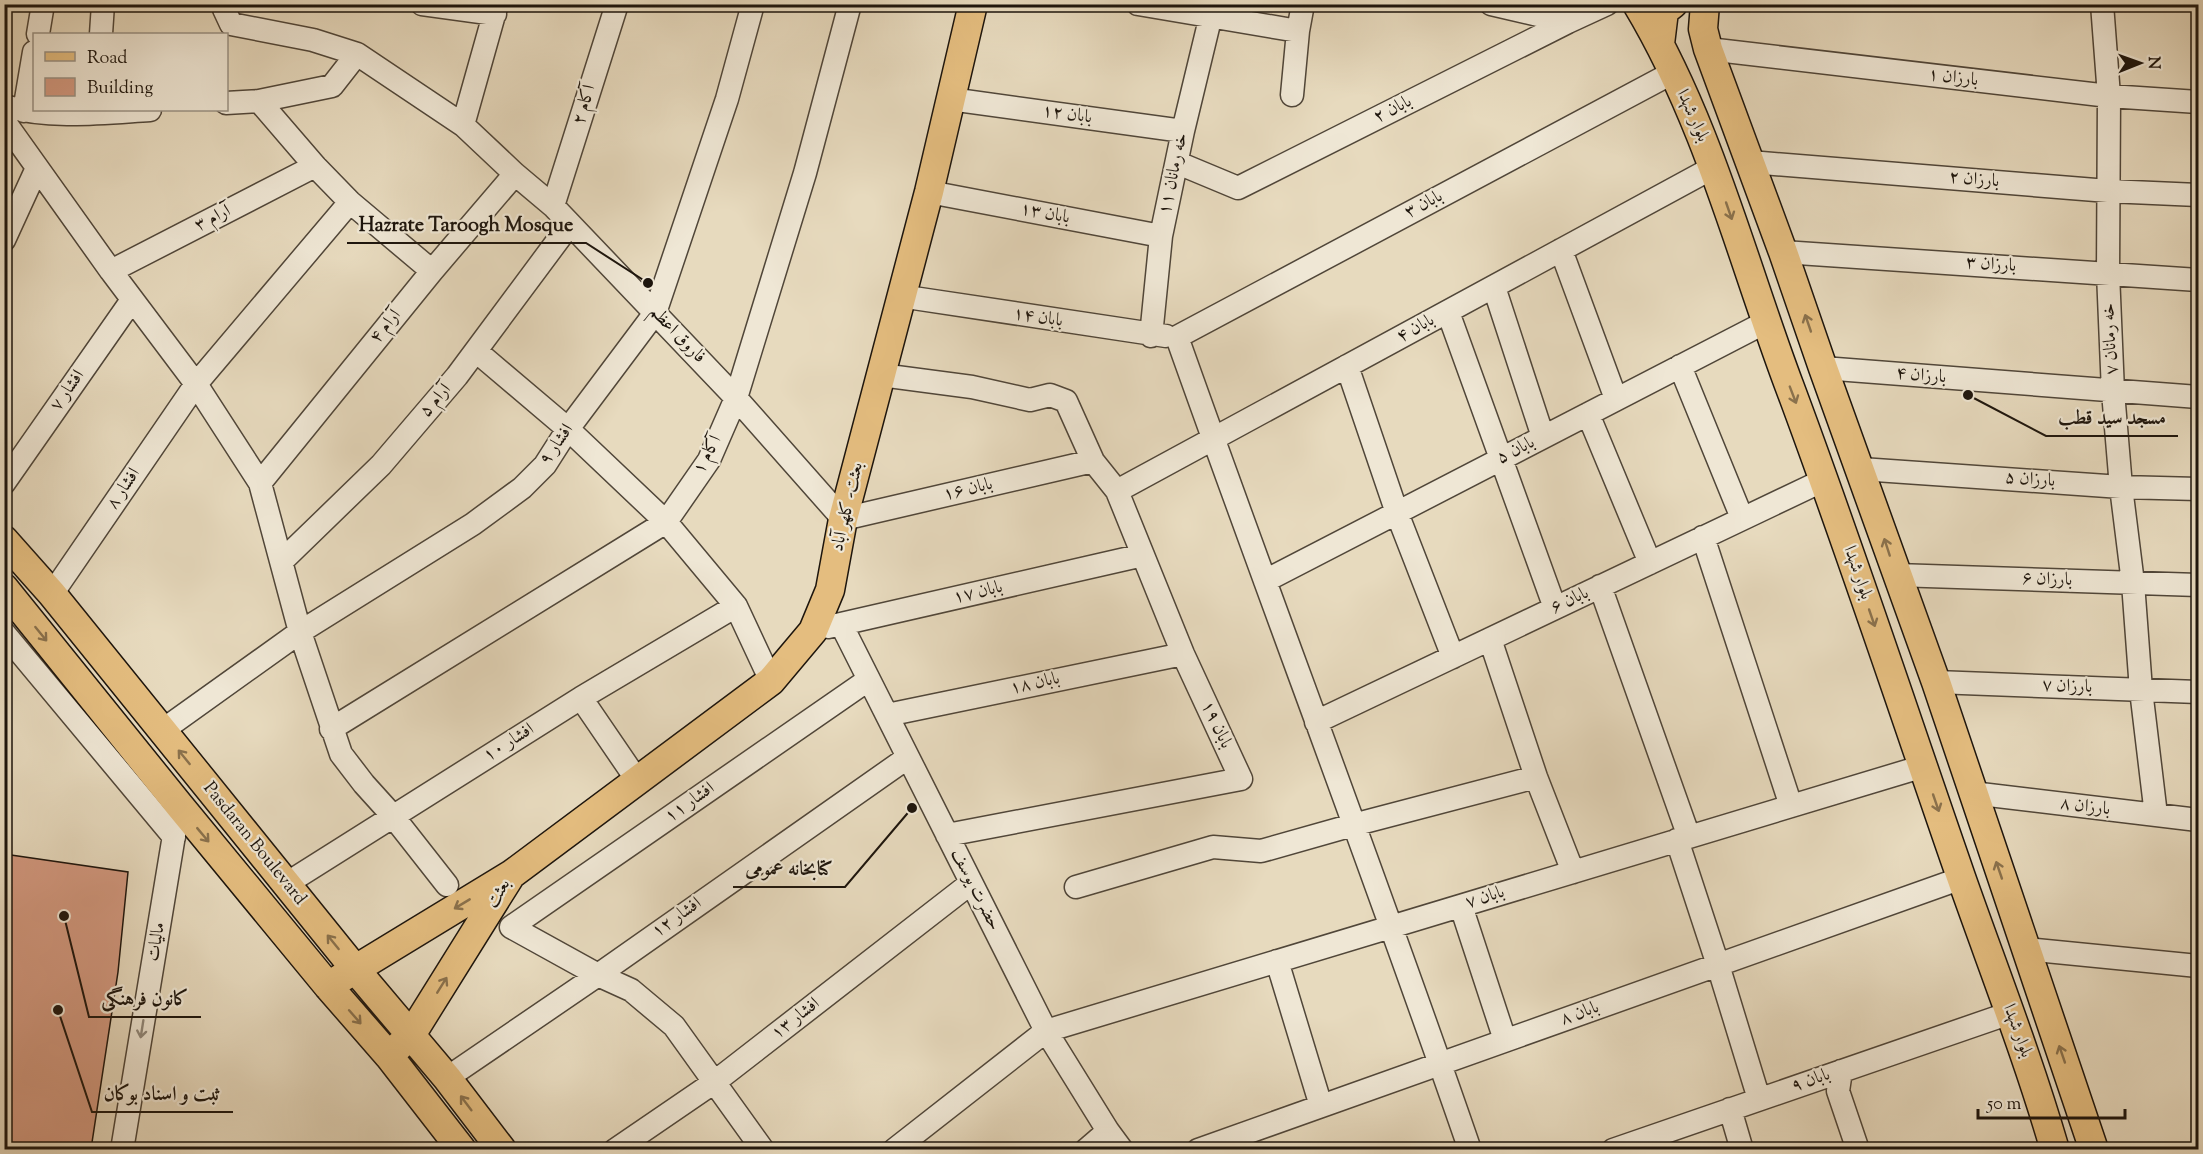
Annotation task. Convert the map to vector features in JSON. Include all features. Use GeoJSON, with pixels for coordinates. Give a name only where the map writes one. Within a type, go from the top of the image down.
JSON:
{"type":"FeatureCollection","features":[{"type":"Feature","properties":{"kind":"main road","name":"بعثت- کلهر آباد"},"geometry":{"type":"LineString","coordinates":[[512,874],[771,681],[813,631],[830,590],[843,519],[929,192],[973,4]]}},
{"type":"Feature","properties":{"kind":"main road","name":"بلوار شهدا"},"geometry":{"type":"LineString","coordinates":[[1637,4],[1660,44],[1714,167],[1766,322],[1824,480],[2037,1087],[2055,1149]]}},
{"type":"Feature","properties":{"kind":"main road"},"geometry":{"type":"LineString","coordinates":[[1660,44],[1664,11],[1673,4]]}},
{"type":"Feature","properties":{"kind":"main road","name":"بلوار شهدا"},"geometry":{"type":"LineString","coordinates":[[1683,4],[1694,11],[1705,27],[1750,162],[1936,682],[2094,1149]]}},
{"type":"Feature","properties":{"kind":"main road","name":"Pasdaran Boulevard"},"geometry":{"type":"LineString","coordinates":[[4,540],[52,594],[285,884],[447,1078],[502,1149]]}},
{"type":"Feature","properties":{"kind":"main road","name":"Pasdaran Boulevard"},"geometry":{"type":"LineString","coordinates":[[4,588],[179,805],[328,986],[389,1056],[462,1149]]}},
{"type":"Feature","properties":{"kind":"main road","name":"بعثت"},"geometry":{"type":"LineString","coordinates":[[328,986],[512,874]]}},
{"type":"Feature","properties":{"kind":"main road","name":"بعثت"},"geometry":{"type":"LineString","coordinates":[[389,1056],[411,1035],[512,874]]}},
{"type":"Feature","properties":{"kind":"street"},"geometry":{"type":"LineString","coordinates":[[38,33],[43,4]]}},
{"type":"Feature","properties":{"kind":"street"},"geometry":{"type":"LineString","coordinates":[[101,33],[104,4]]}},
{"type":"Feature","properties":{"kind":"street","name":"فاروق اعظم"},"geometry":{"type":"LineString","coordinates":[[225,4],[224,9],[231,24],[313,40],[357,54],[463,125],[553,206],[736,398],[843,519]]}},
{"type":"Feature","properties":{"kind":"street"},"geometry":{"type":"LineString","coordinates":[[422,4],[496,9],[463,125]]}},
{"type":"Feature","properties":{"kind":"street","name":"آکام ۲"},"geometry":{"type":"LineString","coordinates":[[553,206],[617,4]]}},
{"type":"Feature","properties":{"kind":"street","name":"افشار ۹"},"geometry":{"type":"LineString","coordinates":[[163,730],[300,632],[473,524],[522,488],[545,465],[568,429],[655,312],[726,99],[753,4]]}},
{"type":"Feature","properties":{"kind":"street","name":"آکام ۱"},"geometry":{"type":"LineString","coordinates":[[331,729],[666,522],[709,460],[736,398],[805,173],[850,4]]}},
{"type":"Feature","properties":{"kind":"street"},"geometry":{"type":"LineString","coordinates":[[1138,4],[1201,11],[1298,31]]}},
{"type":"Feature","properties":{"kind":"street"},"geometry":{"type":"LineString","coordinates":[[1292,95],[1303,4]]}},
{"type":"Feature","properties":{"kind":"street"},"geometry":{"type":"LineString","coordinates":[[1491,4],[1569,22]]}},
{"type":"Feature","properties":{"kind":"street","name":"بابان ۲"},"geometry":{"type":"LineString","coordinates":[[1178,164],[1238,188],[1608,4]]}},
{"type":"Feature","properties":{"kind":"street","name":"خه رمانان ۷"},"geometry":{"type":"LineString","coordinates":[[2102,4],[2109,96],[2108,273],[2113,392],[2121,486],[2133,583],[2141,690],[2156,815]]}},
{"type":"Feature","properties":{"kind":"street","name":"خه رمانان ۱۱"},"geometry":{"type":"LineString","coordinates":[[1151,336],[1161,236],[1178,164],[1201,11]]}},
{"type":"Feature","properties":{"kind":"street","name":"بارزان ۱"},"geometry":{"type":"LineString","coordinates":[[1705,27],[2109,96],[2199,102]]}},
{"type":"Feature","properties":{"kind":"street"},"geometry":{"type":"LineString","coordinates":[[228,103],[259,101],[332,86],[357,54]]}},
{"type":"Feature","properties":{"kind":"street"},"geometry":{"type":"LineString","coordinates":[[33,55],[11,113],[38,168],[132,300],[196,384],[260,483],[300,632],[341,754],[447,885]]}},
{"type":"Feature","properties":{"kind":"street","name":"بابان ۳"},"geometry":{"type":"LineString","coordinates":[[1177,337],[1672,73]]}},
{"type":"Feature","properties":{"kind":"street","name":"بابان ۱۲"},"geometry":{"type":"LineString","coordinates":[[950,99],[1183,131]]}},
{"type":"Feature","properties":{"kind":"street"},"geometry":{"type":"LineString","coordinates":[[259,101],[315,166],[350,202],[432,271]]}},
{"type":"Feature","properties":{"kind":"street"},"geometry":{"type":"LineString","coordinates":[[11,113],[122,111]]}},
{"type":"Feature","properties":{"kind":"street","name":"بارزان ۲"},"geometry":{"type":"LineString","coordinates":[[1750,162],[2108,191],[2199,195]]}},
{"type":"Feature","properties":{"kind":"street","name":"آرام ۳"},"geometry":{"type":"LineString","coordinates":[[111,271],[315,166]]}},
{"type":"Feature","properties":{"kind":"street","name":"بابان ۴"},"geometry":{"type":"LineString","coordinates":[[1117,491],[1714,167]]}},
{"type":"Feature","properties":{"kind":"street"},"geometry":{"type":"LineString","coordinates":[[4,240],[38,168]]}},
{"type":"Feature","properties":{"kind":"street","name":"آرام ۴"},"geometry":{"type":"LineString","coordinates":[[260,483],[432,271],[515,174]]}},
{"type":"Feature","properties":{"kind":"street","name":"بابان ۱۳"},"geometry":{"type":"LineString","coordinates":[[929,192],[1161,236]]}},
{"type":"Feature","properties":{"kind":"street","name":"افشار ۸"},"geometry":{"type":"LineString","coordinates":[[52,594],[196,384],[350,202]]}},
{"type":"Feature","properties":{"kind":"street","name":"آرام ۵"},"geometry":{"type":"LineString","coordinates":[[282,561],[381,465],[476,351],[570,224]]}},
{"type":"Feature","properties":{"kind":"street"},"geometry":{"type":"LineString","coordinates":[[1561,250],[1616,399]]}},
{"type":"Feature","properties":{"kind":"street","name":"بارزان ۳"},"geometry":{"type":"LineString","coordinates":[[1784,252],[2199,280]]}},
{"type":"Feature","properties":{"kind":"street"},"geometry":{"type":"LineString","coordinates":[[1494,287],[1543,437]]}},
{"type":"Feature","properties":{"kind":"street","name":"بابان ۱۴"},"geometry":{"type":"LineString","coordinates":[[900,296],[1151,336],[1177,337]]}},
{"type":"Feature","properties":{"kind":"street","name":"افشار ۷"},"geometry":{"type":"LineString","coordinates":[[4,483],[132,300]]}},
{"type":"Feature","properties":{"kind":"street"},"geometry":{"type":"LineString","coordinates":[[1448,312],[1556,608]]}},
{"type":"Feature","properties":{"kind":"street","name":"بابان ۵"},"geometry":{"type":"LineString","coordinates":[[1265,581],[1766,322]]}},
{"type":"Feature","properties":{"kind":"street"},"geometry":{"type":"LineString","coordinates":[[1177,337],[1353,825],[1392,926],[1470,1149]]}},
{"type":"Feature","properties":{"kind":"street"},"geometry":{"type":"LineString","coordinates":[[476,351],[568,429],[666,522],[736,606],[771,681]]}},
{"type":"Feature","properties":{"kind":"street"},"geometry":{"type":"LineString","coordinates":[[1347,366],[1397,513],[1453,657]]}},
{"type":"Feature","properties":{"kind":"street"},"geometry":{"type":"LineString","coordinates":[[1680,366],[1742,518]]}},
{"type":"Feature","properties":{"kind":"street","name":"بارزان ۴"},"geometry":{"type":"LineString","coordinates":[[1823,368],[2199,397]]}},
{"type":"Feature","properties":{"kind":"street","name":"بابان ۱۹"},"geometry":{"type":"LineString","coordinates":[[881,375],[972,387],[1030,400],[1050,395],[1066,401],[1093,461],[1117,491],[1183,654],[1240,779],[947,835]]}},
{"type":"Feature","properties":{"kind":"street"},"geometry":{"type":"LineString","coordinates":[[1588,414],[1650,563]]}},
{"type":"Feature","properties":{"kind":"street","name":"بابان ۱۶"},"geometry":{"type":"LineString","coordinates":[[843,519],[1093,461]]}},
{"type":"Feature","properties":{"kind":"street","name":"بارزان ۵"},"geometry":{"type":"LineString","coordinates":[[1861,469],[2199,489]]}},
{"type":"Feature","properties":{"kind":"street","name":"بابان ۶"},"geometry":{"type":"LineString","coordinates":[[1316,722],[1824,480]]}},
{"type":"Feature","properties":{"kind":"street"},"geometry":{"type":"LineString","coordinates":[[1703,537],[1791,806]]}},
{"type":"Feature","properties":{"kind":"street","name":"بابان ۱۷"},"geometry":{"type":"LineString","coordinates":[[813,631],[1143,555]]}},
{"type":"Feature","properties":{"kind":"street","name":"بارزان ۶"},"geometry":{"type":"LineString","coordinates":[[1896,575],[2199,585]]}},
{"type":"Feature","properties":{"kind":"street"},"geometry":{"type":"LineString","coordinates":[[1600,586],[1683,839],[1759,1099]]}},
{"type":"Feature","properties":{"kind":"street","name":"افشار ۱۰"},"geometry":{"type":"LineString","coordinates":[[285,884],[581,698],[736,606]]}},
{"type":"Feature","properties":{"kind":"street","name":"حضرت یوسف"},"geometry":{"type":"LineString","coordinates":[[841,624],[1046,1031],[1108,1131],[1122,1149]]}},
{"type":"Feature","properties":{"kind":"street"},"geometry":{"type":"LineString","coordinates":[[4,633],[174,837]]}},
{"type":"Feature","properties":{"kind":"street"},"geometry":{"type":"LineString","coordinates":[[1490,639],[1536,777],[1572,872]]}},
{"type":"Feature","properties":{"kind":"street","name":"بابان ۱۸"},"geometry":{"type":"LineString","coordinates":[[887,715],[1183,654]]}},
{"type":"Feature","properties":{"kind":"street","name":"افشار ۱۱"},"geometry":{"type":"LineString","coordinates":[[598,975],[511,927],[868,680]]}},
{"type":"Feature","properties":{"kind":"street","name":"بارزان ۷"},"geometry":{"type":"LineString","coordinates":[[1936,682],[2199,692]]}},
{"type":"Feature","properties":{"kind":"street"},"geometry":{"type":"LineString","coordinates":[[581,698],[637,780]]}},
{"type":"Feature","properties":{"kind":"street","name":"افشار ۱۲"},"geometry":{"type":"LineString","coordinates":[[447,1078],[907,758]]}},
{"type":"Feature","properties":{"kind":"street","name":"بابان ۷"},"geometry":{"type":"LineString","coordinates":[[1046,1031],[1924,766]]}},
{"type":"Feature","properties":{"kind":"street"},"geometry":{"type":"LineString","coordinates":[[1076,887],[1213,847],[1261,851],[1536,777]]}},
{"type":"Feature","properties":{"kind":"street","name":"بارزان ۸"},"geometry":{"type":"LineString","coordinates":[[1972,793],[2199,820]]}},
{"type":"Feature","properties":{"kind":"street","name":"مالیات"},"geometry":{"type":"LineString","coordinates":[[122,1149],[179,805]]}},
{"type":"Feature","properties":{"kind":"street","name":"بابان ۸"},"geometry":{"type":"LineString","coordinates":[[1198,1149],[1962,878]]}},
{"type":"Feature","properties":{"kind":"street","name":"افشار ۱۳"},"geometry":{"type":"LineString","coordinates":[[615,1149],[716,1081],[971,883]]}},
{"type":"Feature","properties":{"kind":"street"},"geometry":{"type":"LineString","coordinates":[[1461,906],[1505,1040]]}},
{"type":"Feature","properties":{"kind":"street"},"geometry":{"type":"LineString","coordinates":[[2026,950],[2199,966]]}},
{"type":"Feature","properties":{"kind":"street"},"geometry":{"type":"LineString","coordinates":[[1277,961],[1321,1106]]}},
{"type":"Feature","properties":{"kind":"street"},"geometry":{"type":"LineString","coordinates":[[598,975],[630,990],[674,1026],[763,1149]]}},
{"type":"Feature","properties":{"kind":"street","name":"بابان ۹"},"geometry":{"type":"LineString","coordinates":[[1613,1149],[2010,1012]]}},
{"type":"Feature","properties":{"kind":"street"},"geometry":{"type":"LineString","coordinates":[[894,1149],[1046,1031]]}},
{"type":"Feature","properties":{"kind":"street"},"geometry":{"type":"LineString","coordinates":[[1841,1071],[1838,1091],[1858,1149]]}},
{"type":"Feature","properties":{"kind":"street"},"geometry":{"type":"LineString","coordinates":[[1730,1109],[1742,1149]]}},
{"type":"Feature","properties":{"kind":"street"},"geometry":{"type":"LineString","coordinates":[[1086,1149],[1108,1131]]}},
{"type":"Feature","properties":{"kind":"building"},"geometry":{"type":"Polygon","coordinates":[[[4,854],[128,872],[118,972],[91,1149],[4,1149],[4,854]]]}},
{"type":"Feature","properties":{"kind":"place","name":"Hazrate Taroogh Mosque"},"geometry":{"type":"Point","coordinates":[648,283]}},
{"type":"Feature","properties":{"kind":"place","name":"مسجد سید قطب"},"geometry":{"type":"Point","coordinates":[1968,395]}},
{"type":"Feature","properties":{"kind":"place","name":"کتابخانه عمومی"},"geometry":{"type":"Point","coordinates":[912,808]}},
{"type":"Feature","properties":{"kind":"place","name":"کانون فرهنگی"},"geometry":{"type":"Point","coordinates":[64,916]}},
{"type":"Feature","properties":{"kind":"place","name":"ثبت و اسناد بوکان"},"geometry":{"type":"Point","coordinates":[58,1010]}}]}
